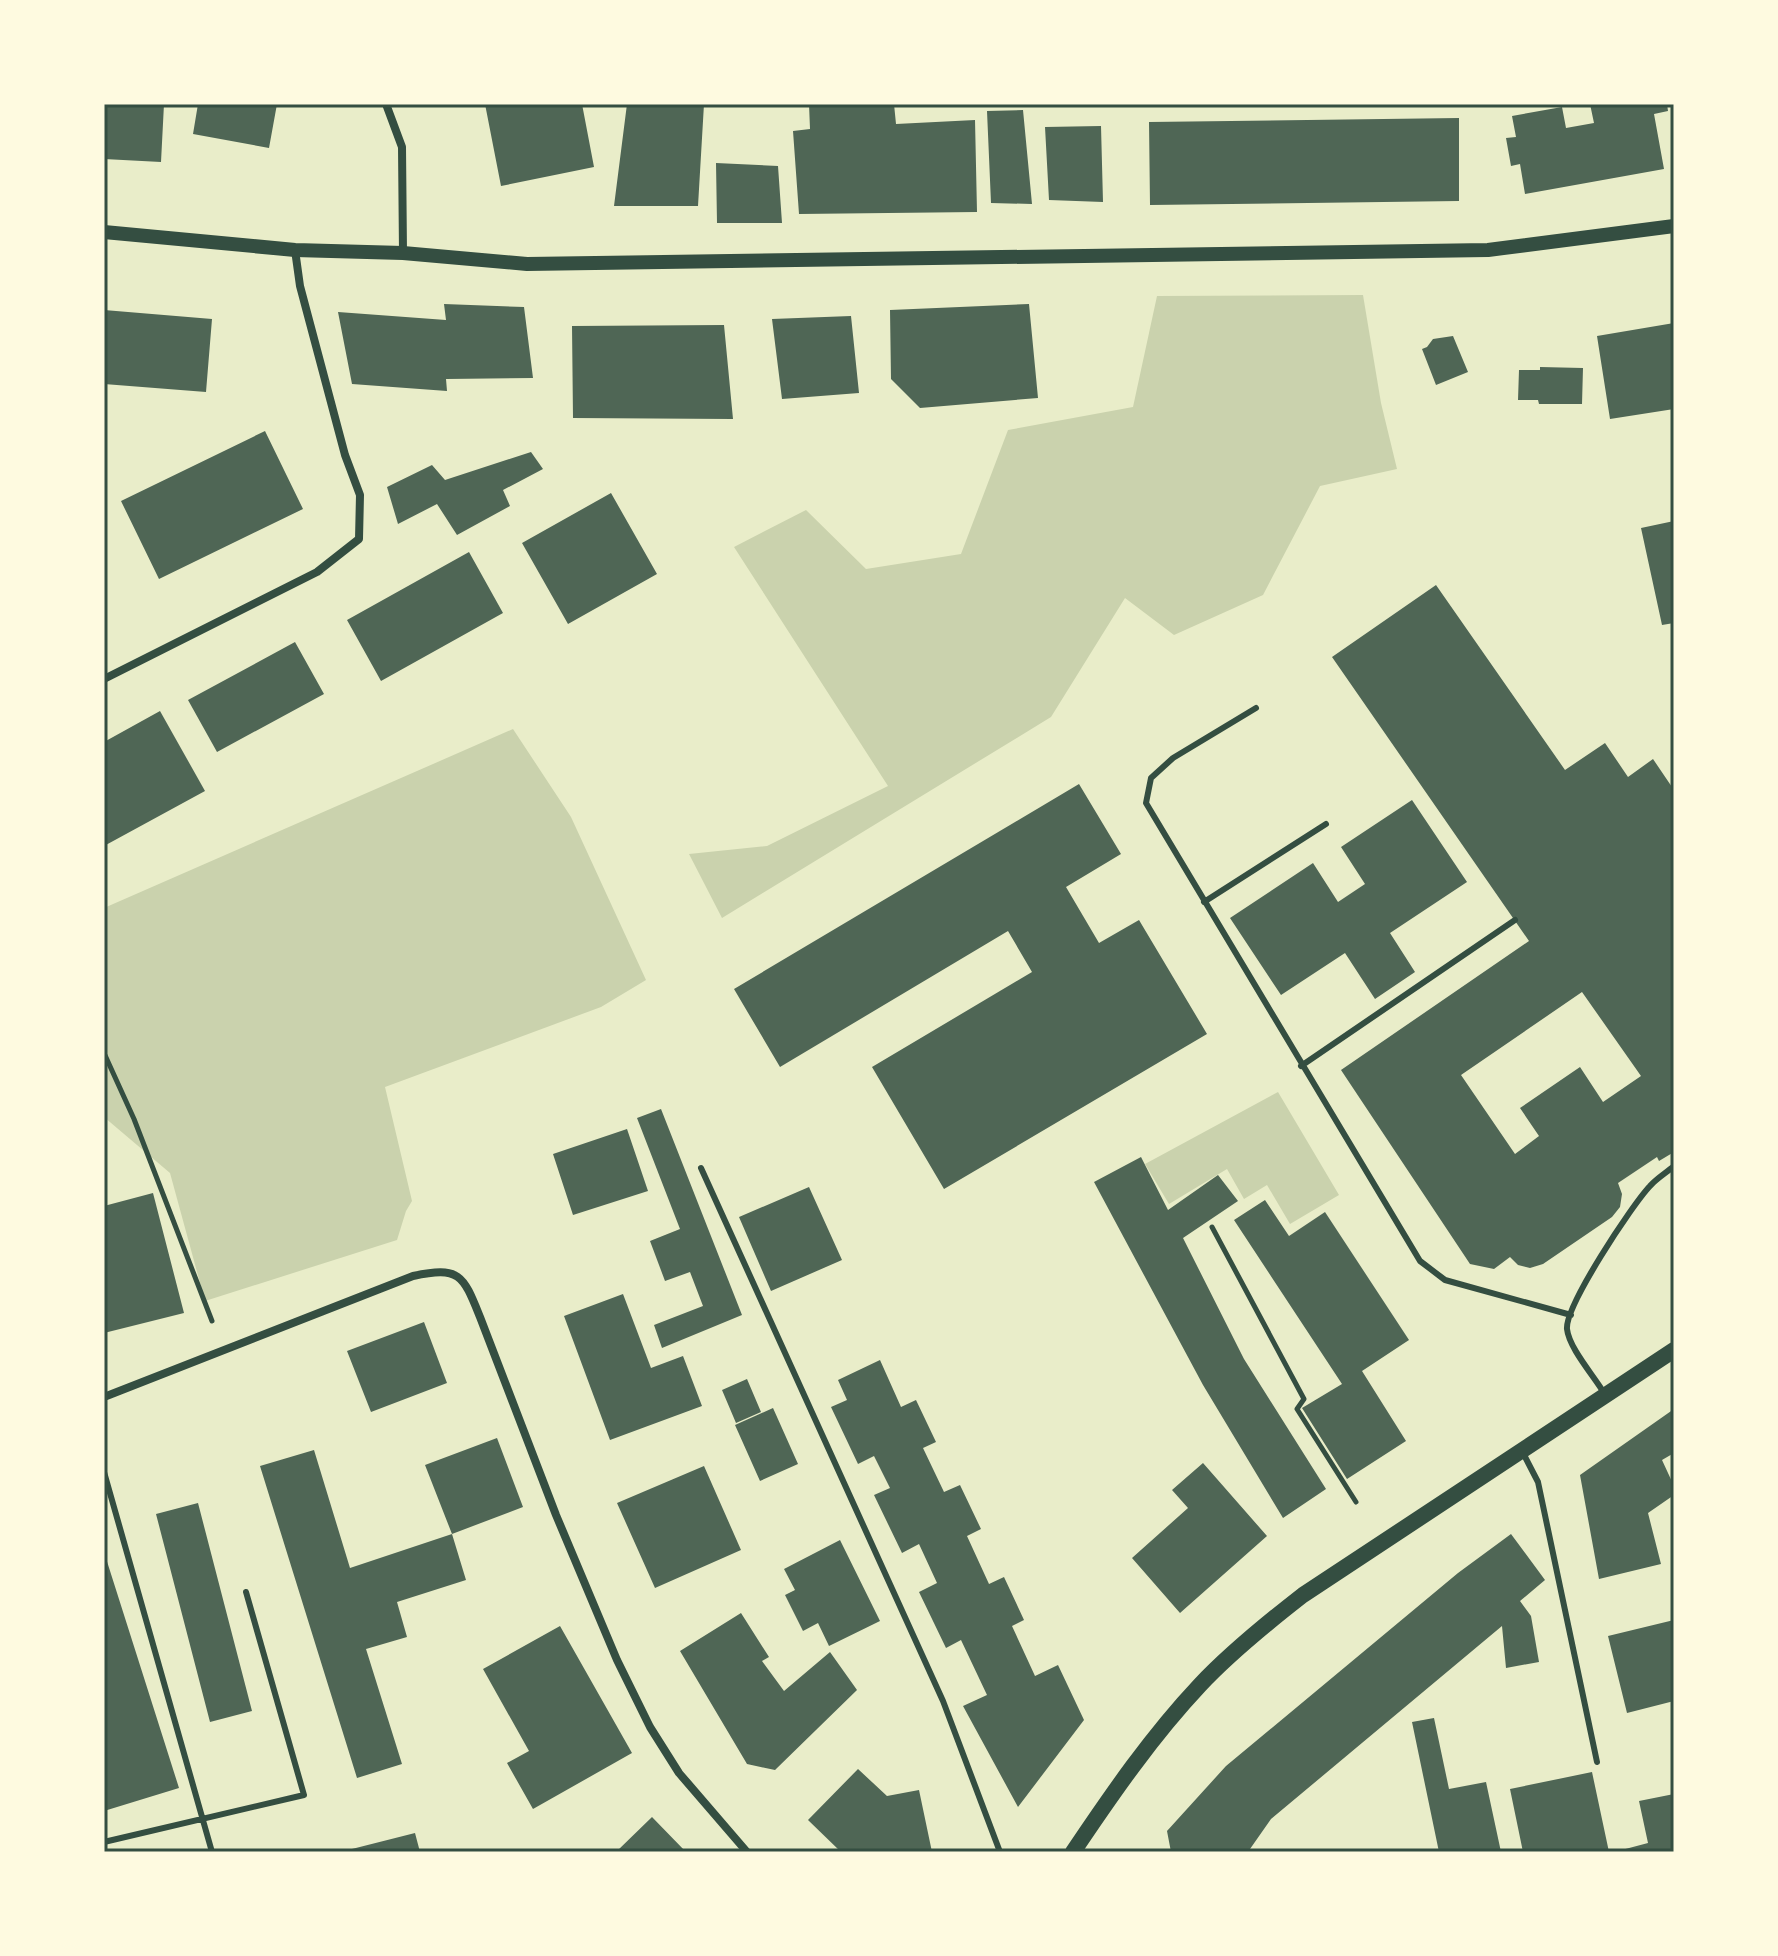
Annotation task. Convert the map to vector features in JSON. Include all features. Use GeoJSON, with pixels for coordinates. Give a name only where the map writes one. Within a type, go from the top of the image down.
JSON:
{"type":"FeatureCollection","features":[{"type":"Feature","properties":{"kind":"main road"},"geometry":{"type":"LineString","coordinates":[[1073,1852],[1124,1776],[1200,1685],[1303,1595],[1674,1350]]}},
{"type":"Feature","properties":{"kind":"street"},"geometry":{"type":"LineString","coordinates":[[386,104],[402,147],[403,253]]}},
{"type":"Feature","properties":{"kind":"street"},"geometry":{"type":"LineString","coordinates":[[104,232],[295,250],[403,253],[527,264],[1488,250],[1674,226]]}},
{"type":"Feature","properties":{"kind":"street"},"geometry":{"type":"LineString","coordinates":[[104,679],[317,572],[359,539],[360,495],[345,455],[300,286],[295,250]]}},
{"type":"Feature","properties":{"kind":"street"},"geometry":{"type":"LineString","coordinates":[[104,1397],[413,1276],[446,1271],[460,1278],[470,1291],[562,1530],[617,1660],[650,1727],[679,1773],[747,1852]]}},
{"type":"Feature","properties":{"kind":"lane"},"geometry":{"type":"LineString","coordinates":[[1256,708],[1173,758],[1151,778],[1146,803],[1420,1261],[1445,1280],[1571,1315]]}},
{"type":"Feature","properties":{"kind":"lane"},"geometry":{"type":"LineString","coordinates":[[1204,902],[1326,824]]}},
{"type":"Feature","properties":{"kind":"lane"},"geometry":{"type":"LineString","coordinates":[[1301,1066],[1515,920]]}},
{"type":"Feature","properties":{"kind":"lane"},"geometry":{"type":"LineString","coordinates":[[1606,1395],[1572,1343],[1567,1327],[1576,1302],[1619,1226],[1651,1185],[1674,1166]]}},
{"type":"Feature","properties":{"kind":"lane"},"geometry":{"type":"LineString","coordinates":[[701,1168],[943,1701],[1000,1852]]}},
{"type":"Feature","properties":{"kind":"lane"},"geometry":{"type":"LineString","coordinates":[[1521,1450],[1538,1482],[1597,1762]]}},
{"type":"Feature","properties":{"kind":"lane"},"geometry":{"type":"LineString","coordinates":[[104,1472],[212,1852]]}},
{"type":"Feature","properties":{"kind":"lane"},"geometry":{"type":"LineString","coordinates":[[104,1842],[304,1795],[246,1592]]}},
{"type":"Feature","properties":{"kind":"path"},"geometry":{"type":"LineString","coordinates":[[104,1053],[134,1119],[212,1321]]}},
{"type":"Feature","properties":{"kind":"path"},"geometry":{"type":"LineString","coordinates":[[1212,1227],[1304,1399],[1297,1409],[1356,1502]]}},
{"type":"Feature","properties":{"kind":"green space"},"geometry":{"type":"Polygon","coordinates":[[[1363,295],[1381,403],[1397,469],[1320,486],[1263,595],[1174,635],[1125,598],[1051,717],[722,918],[689,854],[767,846],[888,786],[734,547],[806,510],[866,569],[961,554],[1008,430],[1133,407],[1157,296],[1363,295]]]}},
{"type":"Feature","properties":{"kind":"green space"},"geometry":{"type":"Polygon","coordinates":[[[513,729],[571,817],[646,980],[601,1007],[385,1087],[412,1201],[397,1240],[205,1301],[170,1173],[104,1117],[104,908],[513,729]]]}},
{"type":"Feature","properties":{"kind":"green space"},"geometry":{"type":"Polygon","coordinates":[[[1278,1092],[1339,1195],[1290,1224],[1267,1185],[1244,1199],[1227,1169],[1169,1204],[1145,1164],[1278,1092]]]}},
{"type":"Feature","properties":{"kind":"building"},"geometry":{"type":"Polygon","coordinates":[[[104,104],[164,104],[161,162],[104,159],[104,104]]]}},
{"type":"Feature","properties":{"kind":"building"},"geometry":{"type":"Polygon","coordinates":[[[198,104],[277,104],[269,148],[193,134],[198,104]]]}},
{"type":"Feature","properties":{"kind":"building"},"geometry":{"type":"Polygon","coordinates":[[[485,104],[582,104],[594,167],[501,186],[485,104]]]}},
{"type":"Feature","properties":{"kind":"building"},"geometry":{"type":"Polygon","coordinates":[[[627,104],[704,104],[698,206],[614,206],[627,104]]]}},
{"type":"Feature","properties":{"kind":"building"},"geometry":{"type":"Polygon","coordinates":[[[809,104],[894,104],[896,124],[975,120],[977,212],[799,214],[793,131],[810,129],[809,104]]]}},
{"type":"Feature","properties":{"kind":"building"},"geometry":{"type":"Polygon","coordinates":[[[1590,104],[1667,104],[1668,111],[1654,114],[1664,169],[1525,194],[1520,164],[1511,166],[1506,138],[1516,137],[1512,116],[1562,107],[1566,128],[1594,123],[1590,104]]]}},
{"type":"Feature","properties":{"kind":"building"},"geometry":{"type":"Polygon","coordinates":[[[1023,110],[1032,204],[991,203],[987,111],[1023,110]]]}},
{"type":"Feature","properties":{"kind":"building"},"geometry":{"type":"Polygon","coordinates":[[[1459,118],[1459,201],[1150,205],[1149,122],[1459,118]]]}},
{"type":"Feature","properties":{"kind":"building"},"geometry":{"type":"Polygon","coordinates":[[[1101,126],[1103,202],[1049,200],[1045,127],[1101,126]]]}},
{"type":"Feature","properties":{"kind":"building"},"geometry":{"type":"Polygon","coordinates":[[[716,163],[778,166],[782,223],[717,223],[716,163]]]}},
{"type":"Feature","properties":{"kind":"building"},"geometry":{"type":"Polygon","coordinates":[[[444,304],[524,307],[533,378],[446,379],[447,391],[352,384],[338,312],[446,320],[444,304]]]}},
{"type":"Feature","properties":{"kind":"building"},"geometry":{"type":"Polygon","coordinates":[[[1029,304],[1038,398],[920,408],[891,379],[890,310],[1029,304]]]}},
{"type":"Feature","properties":{"kind":"building"},"geometry":{"type":"Polygon","coordinates":[[[104,310],[212,319],[206,392],[104,384],[104,310]]]}},
{"type":"Feature","properties":{"kind":"building"},"geometry":{"type":"Polygon","coordinates":[[[851,316],[859,393],[782,399],[772,319],[851,316]]]}},
{"type":"Feature","properties":{"kind":"building"},"geometry":{"type":"Polygon","coordinates":[[[1674,323],[1674,409],[1610,419],[1597,336],[1674,323]]]}},
{"type":"Feature","properties":{"kind":"building"},"geometry":{"type":"Polygon","coordinates":[[[724,325],[733,419],[573,418],[572,326],[724,325]]]}},
{"type":"Feature","properties":{"kind":"building"},"geometry":{"type":"Polygon","coordinates":[[[1453,336],[1468,372],[1436,385],[1422,349],[1433,339],[1453,336]]]}},
{"type":"Feature","properties":{"kind":"building"},"geometry":{"type":"Polygon","coordinates":[[[1540,367],[1583,368],[1582,404],[1539,404],[1538,400],[1518,400],[1519,370],[1540,370],[1540,367]]]}},
{"type":"Feature","properties":{"kind":"building"},"geometry":{"type":"Polygon","coordinates":[[[265,431],[303,509],[159,579],[121,501],[265,431]]]}},
{"type":"Feature","properties":{"kind":"building"},"geometry":{"type":"Polygon","coordinates":[[[531,452],[543,469],[503,490],[510,506],[457,535],[437,504],[398,524],[387,487],[432,465],[445,480],[531,452]]]}},
{"type":"Feature","properties":{"kind":"building"},"geometry":{"type":"Polygon","coordinates":[[[611,493],[657,574],[568,624],[522,543],[611,493]]]}},
{"type":"Feature","properties":{"kind":"building"},"geometry":{"type":"Polygon","coordinates":[[[1674,521],[1674,623],[1662,625],[1641,528],[1674,521]]]}},
{"type":"Feature","properties":{"kind":"building"},"geometry":{"type":"Polygon","coordinates":[[[469,552],[503,613],[381,681],[347,620],[469,552]]]}},
{"type":"Feature","properties":{"kind":"building"},"geometry":{"type":"Polygon","coordinates":[[[1436,585],[1565,770],[1605,743],[1628,777],[1653,759],[1674,790],[1674,1152],[1659,1161],[1657,1157],[1618,1183],[1622,1194],[1620,1207],[1612,1217],[1543,1264],[1530,1268],[1518,1265],[1510,1257],[1494,1269],[1470,1264],[1341,1070],[1529,941],[1332,657],[1436,585]],[[1582,992],[1461,1075],[1515,1154],[1539,1136],[1520,1108],[1580,1067],[1603,1102],[1641,1076],[1582,992]]]}},
{"type":"Feature","properties":{"kind":"building"},"geometry":{"type":"Polygon","coordinates":[[[295,642],[324,694],[217,752],[188,700],[295,642]]]}},
{"type":"Feature","properties":{"kind":"building"},"geometry":{"type":"Polygon","coordinates":[[[160,711],[205,791],[104,846],[104,742],[160,711]]]}},
{"type":"Feature","properties":{"kind":"building"},"geometry":{"type":"Polygon","coordinates":[[[1079,784],[1121,854],[1066,887],[1099,943],[1139,920],[1207,1034],[944,1189],[872,1067],[1032,972],[1008,931],[780,1067],[734,989],[1079,784]]]}},
{"type":"Feature","properties":{"kind":"building"},"geometry":{"type":"Polygon","coordinates":[[[1412,800],[1467,882],[1390,933],[1415,972],[1375,999],[1345,953],[1281,995],[1230,918],[1313,863],[1338,902],[1365,884],[1341,847],[1412,800]]]}},
{"type":"Feature","properties":{"kind":"building"},"geometry":{"type":"Polygon","coordinates":[[[661,1109],[742,1315],[662,1348],[654,1325],[703,1306],[690,1272],[665,1281],[650,1241],[680,1229],[637,1118],[661,1109]]]}},
{"type":"Feature","properties":{"kind":"building"},"geometry":{"type":"Polygon","coordinates":[[[627,1129],[648,1191],[573,1215],[553,1154],[627,1129]]]}},
{"type":"Feature","properties":{"kind":"building"},"geometry":{"type":"Polygon","coordinates":[[[1141,1157],[1168,1210],[1218,1175],[1238,1201],[1183,1238],[1244,1359],[1326,1489],[1283,1518],[1203,1385],[1094,1182],[1141,1157]]]}},
{"type":"Feature","properties":{"kind":"building"},"geometry":{"type":"Polygon","coordinates":[[[809,1187],[842,1260],[771,1291],[739,1217],[809,1187]]]}},
{"type":"Feature","properties":{"kind":"building"},"geometry":{"type":"Polygon","coordinates":[[[153,1193],[184,1313],[104,1333],[104,1206],[153,1193]]]}},
{"type":"Feature","properties":{"kind":"building"},"geometry":{"type":"Polygon","coordinates":[[[1265,1200],[1289,1236],[1325,1212],[1409,1340],[1362,1371],[1406,1441],[1347,1479],[1302,1408],[1342,1384],[1234,1220],[1265,1200]]]}},
{"type":"Feature","properties":{"kind":"building"},"geometry":{"type":"Polygon","coordinates":[[[623,1294],[651,1368],[683,1356],[702,1406],[610,1440],[564,1316],[623,1294]]]}},
{"type":"Feature","properties":{"kind":"building"},"geometry":{"type":"Polygon","coordinates":[[[424,1322],[447,1383],[371,1412],[347,1351],[424,1322]]]}},
{"type":"Feature","properties":{"kind":"building"},"geometry":{"type":"Polygon","coordinates":[[[880,1360],[901,1407],[916,1400],[936,1442],[923,1448],[944,1492],[960,1485],[981,1529],[967,1536],[989,1584],[1004,1577],[1024,1620],[1012,1626],[1035,1676],[1058,1665],[1084,1720],[1018,1807],[963,1706],[987,1695],[961,1640],[946,1648],[919,1592],[937,1583],[919,1544],[902,1553],[874,1495],[890,1488],[874,1456],[858,1464],[831,1407],[847,1400],[838,1380],[880,1360]]]}},
{"type":"Feature","properties":{"kind":"building"},"geometry":{"type":"Polygon","coordinates":[[[747,1379],[761,1412],[736,1423],[722,1390],[747,1379]]]}},
{"type":"Feature","properties":{"kind":"building"},"geometry":{"type":"Polygon","coordinates":[[[773,1408],[798,1464],[760,1481],[735,1425],[773,1408]]]}},
{"type":"Feature","properties":{"kind":"building"},"geometry":{"type":"Polygon","coordinates":[[[1674,1409],[1674,1453],[1662,1460],[1674,1486],[1674,1495],[1648,1513],[1661,1564],[1599,1579],[1580,1475],[1674,1409]]]}},
{"type":"Feature","properties":{"kind":"building"},"geometry":{"type":"Polygon","coordinates":[[[497,1438],[523,1507],[452,1534],[425,1465],[497,1438]]]}},
{"type":"Feature","properties":{"kind":"building"},"geometry":{"type":"Polygon","coordinates":[[[314,1450],[350,1568],[452,1534],[466,1580],[397,1602],[407,1637],[366,1649],[402,1764],[357,1778],[260,1466],[314,1450]]]}},
{"type":"Feature","properties":{"kind":"building"},"geometry":{"type":"Polygon","coordinates":[[[1203,1463],[1267,1536],[1180,1613],[1132,1558],[1188,1508],[1172,1490],[1203,1463]]]}},
{"type":"Feature","properties":{"kind":"building"},"geometry":{"type":"Polygon","coordinates":[[[704,1466],[741,1550],[655,1588],[617,1503],[704,1466]]]}},
{"type":"Feature","properties":{"kind":"building"},"geometry":{"type":"Polygon","coordinates":[[[198,1503],[252,1711],[210,1722],[156,1514],[198,1503]]]}},
{"type":"Feature","properties":{"kind":"building"},"geometry":{"type":"Polygon","coordinates":[[[1511,1534],[1545,1580],[1520,1601],[1531,1616],[1539,1662],[1506,1668],[1502,1626],[1271,1819],[1250,1849],[1251,1852],[1171,1852],[1167,1831],[1226,1766],[1458,1573],[1511,1534]]]}},
{"type":"Feature","properties":{"kind":"building"},"geometry":{"type":"Polygon","coordinates":[[[840,1540],[880,1621],[829,1646],[818,1623],[803,1631],[785,1595],[795,1590],[784,1569],[840,1540]]]}},
{"type":"Feature","properties":{"kind":"building"},"geometry":{"type":"Polygon","coordinates":[[[104,1552],[179,1788],[104,1811],[104,1552]]]}},
{"type":"Feature","properties":{"kind":"building"},"geometry":{"type":"Polygon","coordinates":[[[741,1613],[769,1657],[762,1661],[784,1691],[830,1652],[857,1690],[775,1770],[747,1764],[680,1651],[741,1613]]]}},
{"type":"Feature","properties":{"kind":"building"},"geometry":{"type":"Polygon","coordinates":[[[1674,1620],[1674,1701],[1627,1713],[1608,1636],[1674,1620]]]}},
{"type":"Feature","properties":{"kind":"building"},"geometry":{"type":"Polygon","coordinates":[[[560,1626],[632,1753],[533,1809],[507,1763],[529,1751],[483,1669],[560,1626]]]}},
{"type":"Feature","properties":{"kind":"building"},"geometry":{"type":"Polygon","coordinates":[[[1434,1718],[1449,1789],[1486,1782],[1501,1852],[1439,1852],[1412,1722],[1434,1718]]]}},
{"type":"Feature","properties":{"kind":"building"},"geometry":{"type":"Polygon","coordinates":[[[858,1769],[887,1796],[919,1790],[932,1852],[841,1852],[808,1820],[858,1769]]]}},
{"type":"Feature","properties":{"kind":"building"},"geometry":{"type":"Polygon","coordinates":[[[1592,1772],[1609,1852],[1523,1852],[1510,1789],[1592,1772]]]}},
{"type":"Feature","properties":{"kind":"building"},"geometry":{"type":"Polygon","coordinates":[[[1674,1794],[1674,1852],[1614,1852],[1648,1843],[1639,1801],[1674,1794]]]}},
{"type":"Feature","properties":{"kind":"building"},"geometry":{"type":"Polygon","coordinates":[[[652,1817],[686,1852],[616,1852],[652,1817]]]}},
{"type":"Feature","properties":{"kind":"building"},"geometry":{"type":"Polygon","coordinates":[[[415,1833],[420,1852],[344,1852],[344,1851],[415,1833]]]}}]}
